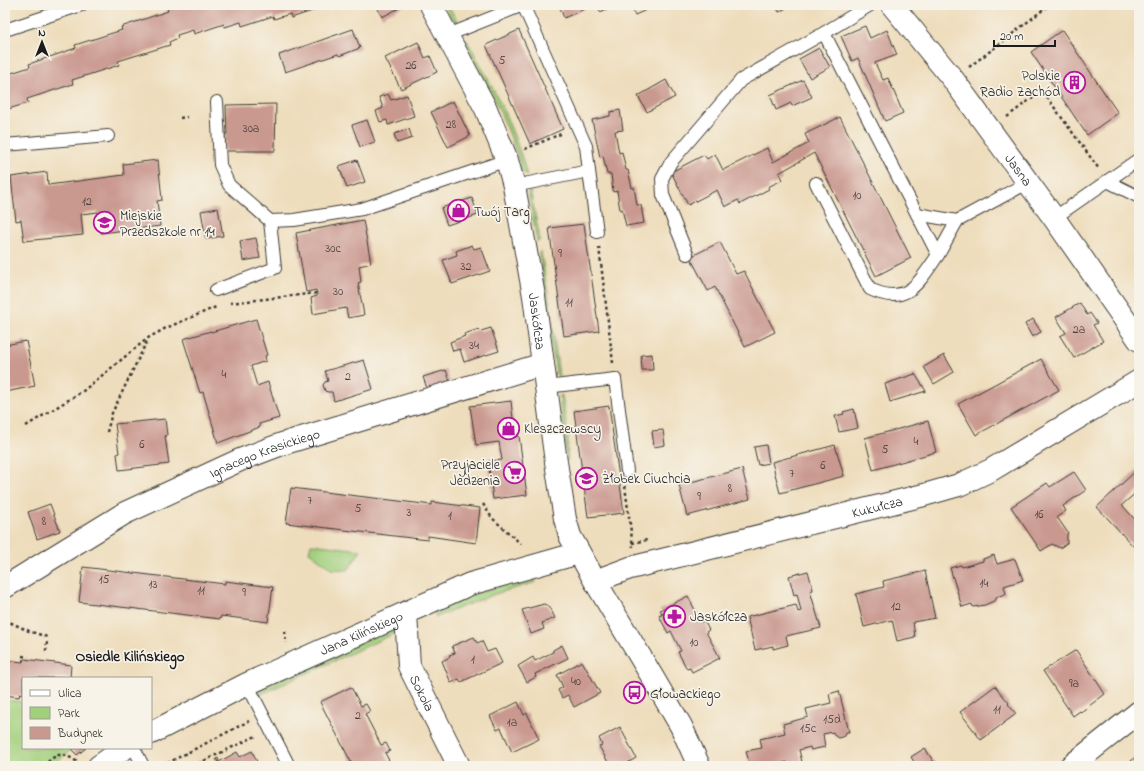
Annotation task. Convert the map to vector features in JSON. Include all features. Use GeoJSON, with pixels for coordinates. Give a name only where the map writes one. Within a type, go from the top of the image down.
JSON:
{"type":"FeatureCollection","features":[{"type":"Feature","properties":{"kind":"street","name":"Jaskółcza"},"geometry":{"type":"LineString","coordinates":[[431,5],[486,109],[507,160],[514,186],[531,281],[565,519],[570,536],[681,726],[699,766]]}},
{"type":"Feature","properties":{"kind":"street","name":"Jasna"},"geometry":{"type":"LineString","coordinates":[[892,5],[952,78],[1054,218],[1139,340]]}},
{"type":"Feature","properties":{"kind":"street","name":"Ignacego Krasickiego"},"geometry":{"type":"LineString","coordinates":[[5,587],[125,513],[240,460],[282,444],[543,364]]}},
{"type":"Feature","properties":{"kind":"street","name":"Kukułcza"},"geometry":{"type":"LineString","coordinates":[[595,581],[640,565],[959,485],[990,470],[1139,381]]}},
{"type":"Feature","properties":{"kind":"street","name":"Jana Kilińskiego"},"geometry":{"type":"LineString","coordinates":[[152,732],[247,684],[470,584],[579,553]]}},
{"type":"Feature","properties":{"kind":"street","name":"Sokola"},"geometry":{"type":"LineString","coordinates":[[406,613],[409,666],[459,766]]}},
{"type":"Feature","properties":{"kind":"street"},"geometry":{"type":"LineString","coordinates":[[1071,766],[1139,712]]}},
{"type":"Feature","properties":{"kind":"street"},"geometry":{"type":"LineString","coordinates":[[90,765],[123,749]]}},
{"type":"Feature","properties":{"kind":"lane"},"geometry":{"type":"LineString","coordinates":[[5,30],[81,5]]}},
{"type":"Feature","properties":{"kind":"lane"},"geometry":{"type":"LineString","coordinates":[[448,35],[523,5],[586,146],[598,232]]}},
{"type":"Feature","properties":{"kind":"lane"},"geometry":{"type":"LineString","coordinates":[[687,254],[663,195],[662,179],[671,162],[741,80],[870,5]]}},
{"type":"Feature","properties":{"kind":"lane"},"geometry":{"type":"LineString","coordinates":[[824,32],[938,255]]}},
{"type":"Feature","properties":{"kind":"lane"},"geometry":{"type":"LineString","coordinates":[[216,290],[275,268],[270,221],[229,185],[220,165],[217,102]]}},
{"type":"Feature","properties":{"kind":"lane"},"geometry":{"type":"LineString","coordinates":[[5,145],[108,136]]}},
{"type":"Feature","properties":{"kind":"lane"},"geometry":{"type":"LineString","coordinates":[[1054,218],[1139,159]]}},
{"type":"Feature","properties":{"kind":"lane"},"geometry":{"type":"LineString","coordinates":[[270,221],[294,220],[362,209],[507,160]]}},
{"type":"Feature","properties":{"kind":"lane"},"geometry":{"type":"LineString","coordinates":[[514,186],[589,171]]}},
{"type":"Feature","properties":{"kind":"lane"},"geometry":{"type":"LineString","coordinates":[[1107,181],[1139,197]]}},
{"type":"Feature","properties":{"kind":"lane"},"geometry":{"type":"LineString","coordinates":[[816,183],[870,289],[881,294],[894,295],[910,290],[920,281],[938,255],[957,221],[1028,183]]}},
{"type":"Feature","properties":{"kind":"lane"},"geometry":{"type":"LineString","coordinates":[[917,214],[957,221]]}},
{"type":"Feature","properties":{"kind":"lane"},"geometry":{"type":"LineString","coordinates":[[546,387],[615,379],[627,471]]}},
{"type":"Feature","properties":{"kind":"lane"},"geometry":{"type":"LineString","coordinates":[[247,684],[289,766]]}},
{"type":"Feature","properties":{"kind":"lane"},"geometry":{"type":"LineString","coordinates":[[134,749],[143,766]]}},
{"type":"Feature","properties":{"kind":"path"},"geometry":{"type":"LineString","coordinates":[[952,78],[997,46],[1049,5]]}},
{"type":"Feature","properties":{"kind":"path"},"geometry":{"type":"LineString","coordinates":[[1012,114],[1032,98],[1042,94],[1046,96],[1107,181]]}},
{"type":"Feature","properties":{"kind":"path"},"geometry":{"type":"LineString","coordinates":[[180,118],[187,117]]}},
{"type":"Feature","properties":{"kind":"path"},"geometry":{"type":"LineString","coordinates":[[529,147],[568,130]]}},
{"type":"Feature","properties":{"kind":"path"},"geometry":{"type":"LineString","coordinates":[[598,232],[615,379]]}},
{"type":"Feature","properties":{"kind":"path"},"geometry":{"type":"LineString","coordinates":[[228,304],[317,293]]}},
{"type":"Feature","properties":{"kind":"path"},"geometry":{"type":"LineString","coordinates":[[26,426],[83,392],[148,338],[166,328],[221,304]]}},
{"type":"Feature","properties":{"kind":"path"},"geometry":{"type":"LineString","coordinates":[[107,432],[112,413],[148,338]]}},
{"type":"Feature","properties":{"kind":"path"},"geometry":{"type":"LineString","coordinates":[[627,471],[623,477],[631,531]]}},
{"type":"Feature","properties":{"kind":"path"},"geometry":{"type":"LineString","coordinates":[[478,477],[478,482]]}},
{"type":"Feature","properties":{"kind":"path"},"geometry":{"type":"LineString","coordinates":[[483,504],[492,518],[521,544]]}},
{"type":"Feature","properties":{"kind":"path"},"geometry":{"type":"LineString","coordinates":[[5,620],[47,639],[46,651]]}},
{"type":"Feature","properties":{"kind":"path"},"geometry":{"type":"LineString","coordinates":[[285,631],[286,646]]}},
{"type":"Feature","properties":{"kind":"path"},"geometry":{"type":"LineString","coordinates":[[22,656],[28,657]]}},
{"type":"Feature","properties":{"kind":"path"},"geometry":{"type":"LineString","coordinates":[[162,766],[263,714]]}},
{"type":"Feature","properties":{"kind":"path"},"geometry":{"type":"LineString","coordinates":[[193,766],[270,729]]}},
{"type":"Feature","properties":{"kind":"path"},"geometry":{"type":"LineString","coordinates":[[43,766],[54,757],[63,754],[90,765]]}},
{"type":"Feature","properties":{"kind":"green space"},"geometry":{"type":"Polygon","coordinates":[[[444,5],[448,5],[458,22],[452,19],[444,5]]]}},
{"type":"Feature","properties":{"kind":"green space"},"geometry":{"type":"Polygon","coordinates":[[[466,39],[509,122],[527,175],[522,172],[504,121],[489,88],[463,40],[466,39]]]}},
{"type":"Feature","properties":{"kind":"green space"},"geometry":{"type":"Polygon","coordinates":[[[530,190],[540,239],[538,242],[528,192],[530,190]]]}},
{"type":"Feature","properties":{"kind":"green space"},"geometry":{"type":"Polygon","coordinates":[[[541,252],[559,377],[556,374],[539,253],[541,252]]]}},
{"type":"Feature","properties":{"kind":"green space"},"geometry":{"type":"Polygon","coordinates":[[[562,395],[568,437],[567,461],[559,396],[562,395]]]}},
{"type":"Feature","properties":{"kind":"green space"},"geometry":{"type":"Polygon","coordinates":[[[311,544],[361,550],[348,570],[332,569],[309,552],[311,544]]]}},
{"type":"Feature","properties":{"kind":"green space"},"geometry":{"type":"Polygon","coordinates":[[[534,575],[536,582],[495,594],[436,617],[433,609],[534,575]]]}},
{"type":"Feature","properties":{"kind":"green space"},"geometry":{"type":"Polygon","coordinates":[[[399,624],[400,631],[259,695],[258,690],[399,624]]]}},
{"type":"Feature","properties":{"kind":"green space"},"geometry":{"type":"Polygon","coordinates":[[[5,700],[22,702],[22,749],[72,749],[52,766],[5,766],[5,700]]]}},
{"type":"Feature","properties":{"kind":"building"},"geometry":{"type":"Polygon","coordinates":[[[177,5],[323,5],[324,7],[291,18],[290,14],[274,19],[273,16],[242,26],[241,22],[225,27],[224,24],[194,34],[193,30],[177,35],[178,38],[169,42],[170,45],[118,61],[119,65],[72,80],[73,84],[27,99],[28,103],[5,110],[5,75],[30,67],[29,64],[76,48],[75,45],[122,30],[121,27],[168,11],[167,8],[177,5]]]}},
{"type":"Feature","properties":{"kind":"building"},"geometry":{"type":"Polygon","coordinates":[[[376,5],[405,5],[382,17],[376,5]]]}},
{"type":"Feature","properties":{"kind":"building"},"geometry":{"type":"Polygon","coordinates":[[[559,5],[591,5],[591,6],[564,18],[559,5]]]}},
{"type":"Feature","properties":{"kind":"building"},"geometry":{"type":"Polygon","coordinates":[[[598,5],[616,5],[600,12],[598,5]]]}},
{"type":"Feature","properties":{"kind":"building"},"geometry":{"type":"Polygon","coordinates":[[[630,5],[657,5],[635,15],[630,5]]]}},
{"type":"Feature","properties":{"kind":"building"},"geometry":{"type":"Polygon","coordinates":[[[669,5],[680,5],[671,9],[669,5]]]}},
{"type":"Feature","properties":{"kind":"building"},"geometry":{"type":"Polygon","coordinates":[[[775,5],[791,5],[779,12],[775,5]]]}},
{"type":"Feature","properties":{"kind":"building"},"geometry":{"type":"Polygon","coordinates":[[[865,26],[870,38],[887,30],[897,55],[875,63],[883,80],[888,78],[903,113],[885,121],[858,58],[852,61],[841,36],[865,26]]]}},
{"type":"Feature","properties":{"kind":"building"},"geometry":{"type":"Polygon","coordinates":[[[353,29],[360,48],[339,56],[338,54],[285,72],[279,55],[353,29]]]}},
{"type":"Feature","properties":{"kind":"building"},"geometry":{"type":"Polygon","coordinates":[[[519,30],[563,129],[530,144],[486,45],[519,30]]]}},
{"type":"Feature","properties":{"kind":"building","name":"Polskie Radio Zachód"},"geometry":{"type":"Polygon","coordinates":[[[1062,30],[1118,113],[1087,135],[1031,52],[1062,30]]]}},
{"type":"Feature","properties":{"kind":"building"},"geometry":{"type":"Polygon","coordinates":[[[418,42],[425,58],[430,56],[437,72],[401,89],[385,58],[418,42]]]}},
{"type":"Feature","properties":{"kind":"building"},"geometry":{"type":"Polygon","coordinates":[[[819,48],[830,67],[810,78],[799,59],[819,48]]]}},
{"type":"Feature","properties":{"kind":"building"},"geometry":{"type":"Polygon","coordinates":[[[666,80],[675,97],[647,112],[638,96],[666,80]]]}},
{"type":"Feature","properties":{"kind":"building"},"geometry":{"type":"Polygon","coordinates":[[[803,80],[812,97],[792,106],[791,103],[776,110],[770,95],[803,80]]]}},
{"type":"Feature","properties":{"kind":"building"},"geometry":{"type":"Polygon","coordinates":[[[388,94],[391,100],[407,95],[414,116],[388,125],[387,120],[380,122],[376,111],[383,108],[379,97],[388,94]]]}},
{"type":"Feature","properties":{"kind":"building"},"geometry":{"type":"Polygon","coordinates":[[[453,101],[470,136],[448,147],[431,112],[453,101]]]}},
{"type":"Feature","properties":{"kind":"building"},"geometry":{"type":"Polygon","coordinates":[[[276,104],[275,151],[225,151],[225,134],[227,134],[226,105],[276,104]]]}},
{"type":"Feature","properties":{"kind":"building"},"geometry":{"type":"Polygon","coordinates":[[[620,110],[623,130],[615,131],[619,153],[622,152],[632,188],[634,187],[637,205],[641,205],[644,223],[626,226],[622,209],[620,210],[617,191],[613,192],[611,174],[607,174],[603,156],[600,157],[592,120],[610,116],[610,112],[620,110]]]}},
{"type":"Feature","properties":{"kind":"building"},"geometry":{"type":"Polygon","coordinates":[[[840,117],[911,258],[876,276],[814,153],[779,173],[782,180],[768,187],[769,189],[740,204],[738,200],[725,207],[717,190],[688,205],[671,172],[704,155],[707,159],[715,154],[723,170],[767,148],[773,162],[809,143],[805,134],[840,117]]]}},
{"type":"Feature","properties":{"kind":"building"},"geometry":{"type":"Polygon","coordinates":[[[367,120],[375,142],[360,147],[352,125],[367,120]]]}},
{"type":"Feature","properties":{"kind":"building"},"geometry":{"type":"Polygon","coordinates":[[[409,129],[412,138],[397,143],[394,134],[409,129]]]}},
{"type":"Feature","properties":{"kind":"building","name":"Miejskie Przedszkole nr 14"},"geometry":{"type":"Polygon","coordinates":[[[158,160],[162,200],[157,201],[160,226],[101,233],[98,212],[81,214],[83,235],[24,241],[21,220],[16,221],[11,177],[47,172],[48,185],[124,175],[123,164],[158,160]]]}},
{"type":"Feature","properties":{"kind":"building"},"geometry":{"type":"Polygon","coordinates":[[[357,160],[365,182],[347,188],[339,166],[357,160]]]}},
{"type":"Feature","properties":{"kind":"building","name":"Twój Targ"},"geometry":{"type":"Polygon","coordinates":[[[472,198],[478,215],[447,225],[441,208],[472,198]]]}},
{"type":"Feature","properties":{"kind":"building"},"geometry":{"type":"Polygon","coordinates":[[[218,208],[223,236],[206,239],[201,211],[218,208]]]}},
{"type":"Feature","properties":{"kind":"building"},"geometry":{"type":"Polygon","coordinates":[[[363,220],[371,263],[359,266],[361,282],[358,283],[364,315],[348,318],[346,308],[313,314],[311,298],[317,296],[317,293],[316,290],[306,292],[296,233],[363,220]]]}},
{"type":"Feature","properties":{"kind":"building"},"geometry":{"type":"Polygon","coordinates":[[[584,224],[599,331],[564,336],[549,228],[584,224]]]}},
{"type":"Feature","properties":{"kind":"building"},"geometry":{"type":"Polygon","coordinates":[[[256,238],[260,258],[243,261],[240,241],[256,238]]]}},
{"type":"Feature","properties":{"kind":"building"},"geometry":{"type":"Polygon","coordinates":[[[720,242],[736,274],[744,271],[775,332],[745,347],[715,287],[708,291],[690,257],[720,242]]]}},
{"type":"Feature","properties":{"kind":"building"},"geometry":{"type":"Polygon","coordinates":[[[472,245],[474,249],[481,247],[490,271],[452,284],[443,260],[457,255],[456,251],[472,245]]]}},
{"type":"Feature","properties":{"kind":"building"},"geometry":{"type":"Polygon","coordinates":[[[1080,303],[1087,315],[1090,313],[1097,323],[1093,325],[1103,341],[1074,358],[1060,336],[1066,333],[1056,317],[1080,303]]]}},
{"type":"Feature","properties":{"kind":"building"},"geometry":{"type":"Polygon","coordinates":[[[256,319],[267,355],[265,356],[266,361],[251,366],[257,386],[268,382],[279,418],[259,424],[260,427],[218,443],[203,392],[200,393],[183,339],[256,319]]]}},
{"type":"Feature","properties":{"kind":"building"},"geometry":{"type":"Polygon","coordinates":[[[1033,319],[1041,332],[1032,337],[1025,324],[1033,319]]]}},
{"type":"Feature","properties":{"kind":"building"},"geometry":{"type":"Polygon","coordinates":[[[491,328],[499,351],[464,362],[460,349],[453,351],[450,342],[465,336],[464,334],[479,329],[481,331],[491,328]]]}},
{"type":"Feature","properties":{"kind":"building"},"geometry":{"type":"Polygon","coordinates":[[[26,341],[35,386],[5,392],[5,345],[26,341]]]}},
{"type":"Feature","properties":{"kind":"building"},"geometry":{"type":"Polygon","coordinates":[[[652,354],[653,370],[642,370],[641,355],[652,354]]]}},
{"type":"Feature","properties":{"kind":"building"},"geometry":{"type":"Polygon","coordinates":[[[944,355],[954,372],[934,384],[924,367],[944,355]]]}},
{"type":"Feature","properties":{"kind":"building"},"geometry":{"type":"Polygon","coordinates":[[[1041,359],[1059,390],[976,435],[958,404],[1041,359]]]}},
{"type":"Feature","properties":{"kind":"building"},"geometry":{"type":"Polygon","coordinates":[[[364,360],[373,389],[334,401],[332,392],[325,391],[323,385],[328,381],[325,371],[364,360]]]}},
{"type":"Feature","properties":{"kind":"building"},"geometry":{"type":"Polygon","coordinates":[[[446,370],[451,384],[428,391],[423,377],[446,370]]]}},
{"type":"Feature","properties":{"kind":"building"},"geometry":{"type":"Polygon","coordinates":[[[915,374],[926,391],[890,402],[885,384],[915,374]]]}},
{"type":"Feature","properties":{"kind":"building"},"geometry":{"type":"Polygon","coordinates":[[[511,401],[515,437],[519,436],[527,495],[493,499],[488,461],[502,460],[499,442],[476,445],[470,406],[511,401]]]}},
{"type":"Feature","properties":{"kind":"building"},"geometry":{"type":"Polygon","coordinates":[[[609,406],[624,513],[588,517],[574,411],[609,406]]]}},
{"type":"Feature","properties":{"kind":"building"},"geometry":{"type":"Polygon","coordinates":[[[854,409],[858,428],[839,432],[835,416],[844,414],[843,412],[854,409]]]}},
{"type":"Feature","properties":{"kind":"building"},"geometry":{"type":"Polygon","coordinates":[[[165,419],[167,435],[165,436],[169,464],[119,470],[117,454],[119,453],[115,424],[165,419]]]}},
{"type":"Feature","properties":{"kind":"building"},"geometry":{"type":"Polygon","coordinates":[[[928,421],[936,452],[873,470],[865,438],[928,421]]]}},
{"type":"Feature","properties":{"kind":"building"},"geometry":{"type":"Polygon","coordinates":[[[663,430],[665,445],[654,447],[652,431],[663,430]]]}},
{"type":"Feature","properties":{"kind":"building"},"geometry":{"type":"Polygon","coordinates":[[[766,445],[769,463],[758,465],[754,447],[766,445]]]}},
{"type":"Feature","properties":{"kind":"building"},"geometry":{"type":"Polygon","coordinates":[[[835,445],[844,476],[780,493],[772,462],[835,445]]]}},
{"type":"Feature","properties":{"kind":"building"},"geometry":{"type":"Polygon","coordinates":[[[1139,468],[1139,490],[1122,505],[1139,524],[1139,542],[1134,547],[1097,507],[1139,468]]]}},
{"type":"Feature","properties":{"kind":"building"},"geometry":{"type":"Polygon","coordinates":[[[742,469],[750,499],[687,516],[679,485],[742,469]]]}},
{"type":"Feature","properties":{"kind":"building"},"geometry":{"type":"Polygon","coordinates":[[[1074,472],[1086,490],[1063,506],[1066,511],[1057,517],[1068,533],[1067,543],[1060,548],[1052,544],[1041,551],[1011,507],[1047,483],[1050,487],[1074,472]]]}},
{"type":"Feature","properties":{"kind":"building"},"geometry":{"type":"Polygon","coordinates":[[[291,488],[432,505],[432,502],[480,508],[476,543],[428,536],[428,540],[286,523],[291,488]]]}},
{"type":"Feature","properties":{"kind":"building"},"geometry":{"type":"Polygon","coordinates":[[[50,504],[60,531],[37,539],[28,512],[50,504]]]}},
{"type":"Feature","properties":{"kind":"building"},"geometry":{"type":"Polygon","coordinates":[[[994,555],[997,564],[1015,559],[1023,580],[1004,586],[1006,594],[996,597],[996,600],[985,605],[973,607],[972,604],[962,607],[950,568],[961,565],[962,567],[983,561],[983,559],[994,555]]]}},
{"type":"Feature","properties":{"kind":"building"},"geometry":{"type":"Polygon","coordinates":[[[83,567],[225,584],[225,581],[273,587],[268,622],[221,616],[220,619],[79,602],[83,567]]]}},
{"type":"Feature","properties":{"kind":"building"},"geometry":{"type":"Polygon","coordinates":[[[808,571],[813,590],[810,591],[821,628],[786,636],[788,645],[773,649],[773,646],[755,650],[747,617],[796,605],[798,612],[801,611],[797,594],[794,595],[789,576],[808,571]]]}},
{"type":"Feature","properties":{"kind":"building"},"geometry":{"type":"Polygon","coordinates":[[[925,571],[935,618],[913,622],[915,637],[897,641],[892,620],[864,627],[856,594],[884,587],[883,581],[925,571]]]}},
{"type":"Feature","properties":{"kind":"building"},"geometry":{"type":"Polygon","coordinates":[[[688,596],[701,622],[704,621],[709,630],[706,632],[720,658],[692,672],[690,668],[687,669],[678,652],[681,651],[671,631],[668,633],[659,616],[663,614],[660,610],[688,596]]]}},
{"type":"Feature","properties":{"kind":"building"},"geometry":{"type":"Polygon","coordinates":[[[544,604],[549,606],[555,618],[542,623],[544,629],[531,634],[522,610],[544,604]]]}},
{"type":"Feature","properties":{"kind":"building"},"geometry":{"type":"Polygon","coordinates":[[[474,637],[477,643],[482,641],[487,652],[495,649],[502,663],[461,682],[459,679],[451,683],[442,661],[450,657],[449,655],[455,653],[452,646],[474,637]]]}},
{"type":"Feature","properties":{"kind":"building"},"geometry":{"type":"Polygon","coordinates":[[[562,645],[568,658],[535,674],[536,677],[527,682],[518,666],[533,657],[535,661],[553,652],[553,650],[562,645]]]}},
{"type":"Feature","properties":{"kind":"building"},"geometry":{"type":"Polygon","coordinates":[[[1076,650],[1105,694],[1081,712],[1080,711],[1073,716],[1043,671],[1076,650]]]}},
{"type":"Feature","properties":{"kind":"building"},"geometry":{"type":"Polygon","coordinates":[[[24,659],[71,665],[70,677],[22,677],[22,694],[20,693],[19,697],[5,695],[5,660],[23,662],[24,659]]]}},
{"type":"Feature","properties":{"kind":"building"},"geometry":{"type":"Polygon","coordinates":[[[582,661],[600,693],[574,707],[568,695],[562,698],[558,690],[563,687],[557,675],[582,661]]]}},
{"type":"Feature","properties":{"kind":"building"},"geometry":{"type":"Polygon","coordinates":[[[634,685],[641,698],[637,700],[629,687],[634,685]]]}},
{"type":"Feature","properties":{"kind":"building"},"geometry":{"type":"Polygon","coordinates":[[[995,686],[1016,714],[981,740],[960,712],[995,686]]]}},
{"type":"Feature","properties":{"kind":"building"},"geometry":{"type":"Polygon","coordinates":[[[351,687],[361,706],[366,704],[370,711],[365,714],[381,745],[386,743],[390,751],[385,753],[392,766],[353,766],[320,702],[351,687]]]}},
{"type":"Feature","properties":{"kind":"building"},"geometry":{"type":"Polygon","coordinates":[[[839,691],[849,732],[846,732],[845,736],[838,738],[833,732],[823,734],[825,747],[811,750],[810,747],[799,750],[802,762],[788,766],[787,762],[776,765],[777,766],[750,766],[746,751],[762,748],[760,739],[785,733],[783,724],[808,717],[806,709],[831,703],[829,694],[839,691]]]}},
{"type":"Feature","properties":{"kind":"building"},"geometry":{"type":"Polygon","coordinates":[[[518,702],[524,715],[527,713],[539,739],[512,752],[501,728],[497,730],[490,716],[518,702]]]}},
{"type":"Feature","properties":{"kind":"building"},"geometry":{"type":"Polygon","coordinates":[[[620,727],[636,758],[624,765],[622,762],[615,766],[610,766],[599,746],[602,745],[599,738],[620,727]]]}},
{"type":"Feature","properties":{"kind":"building"},"geometry":{"type":"Polygon","coordinates":[[[925,748],[937,766],[914,766],[916,765],[911,757],[925,748]]]}},
{"type":"Feature","properties":{"kind":"building"},"geometry":{"type":"Polygon","coordinates":[[[73,749],[85,749],[77,755],[72,750],[73,749]]]}},
{"type":"Feature","properties":{"kind":"building"},"geometry":{"type":"Polygon","coordinates":[[[252,751],[259,766],[210,766],[218,762],[216,759],[218,758],[219,762],[237,752],[240,757],[252,751]]]}},
{"type":"Feature","properties":{"kind":"building"},"geometry":{"type":"Polygon","coordinates":[[[1139,754],[1139,766],[1135,766],[1131,761],[1139,754]]]}},
{"type":"Feature","properties":{"kind":"place","name":"Polskie Radio Zachód"},"geometry":{"type":"Point","coordinates":[1075,83]}},
{"type":"Feature","properties":{"kind":"place","name":"Twój Targ"},"geometry":{"type":"Point","coordinates":[459,211]}},
{"type":"Feature","properties":{"kind":"place","name":"Miejskie Przedszkole nr 14"},"geometry":{"type":"Point","coordinates":[104,223]}},
{"type":"Feature","properties":{"kind":"place","name":"Kleszczewscy"},"geometry":{"type":"Point","coordinates":[508,428]}},
{"type":"Feature","properties":{"kind":"place","name":"Przyjaciele Jedzenia"},"geometry":{"type":"Point","coordinates":[515,472]}},
{"type":"Feature","properties":{"kind":"place","name":"Żłobek Ciuchcia"},"geometry":{"type":"Point","coordinates":[587,478]}},
{"type":"Feature","properties":{"kind":"place","name":"Jaskółcza"},"geometry":{"type":"Point","coordinates":[675,616]}},
{"type":"Feature","properties":{"kind":"place","name":"Głowackiego"},"geometry":{"type":"Point","coordinates":[635,693]}},
{"type":"Feature","properties":{"kind":"district","name":"Osiedle Kilińskiego"},"geometry":{"type":"Point","coordinates":[130,656]}}]}
